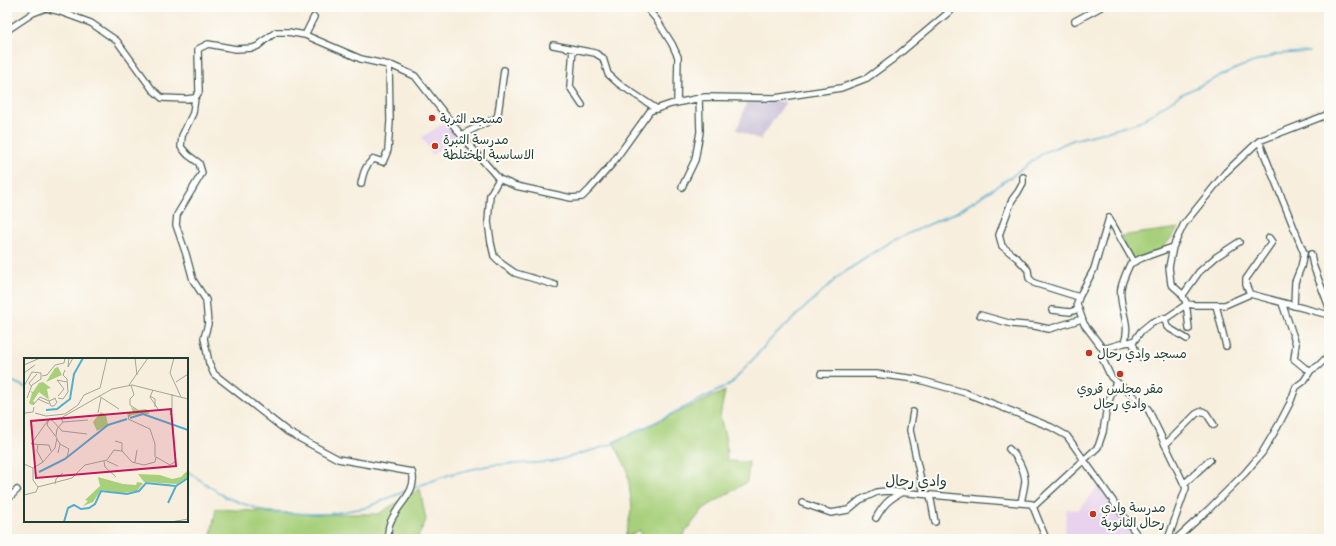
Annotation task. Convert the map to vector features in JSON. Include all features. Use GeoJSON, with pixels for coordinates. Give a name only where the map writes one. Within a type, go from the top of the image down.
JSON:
{"type":"FeatureCollection","features":[{"type":"Feature","properties":{"kind":"street"},"geometry":{"type":"LineString","coordinates":[[646,7],[657,20],[678,57],[677,103]]}},
{"type":"Feature","properties":{"kind":"street"},"geometry":{"type":"LineString","coordinates":[[388,539],[390,526],[411,489],[414,478],[412,472],[338,459],[288,432],[214,374],[209,363],[204,338],[208,324],[206,300],[192,280],[186,254],[176,225],[177,215],[202,173],[199,163],[188,155],[181,147],[182,136],[193,113],[195,98],[198,92],[198,50],[208,44],[236,49],[253,48],[258,46],[276,32],[306,34],[361,59],[389,66],[415,76],[461,135],[500,180],[516,186],[571,198],[582,196],[590,189],[612,164],[650,111],[705,97],[775,98],[841,88],[867,78],[893,59],[955,7]]}},
{"type":"Feature","properties":{"kind":"street"},"geometry":{"type":"LineString","coordinates":[[1075,21],[1101,7]]}},
{"type":"Feature","properties":{"kind":"street"},"geometry":{"type":"LineString","coordinates":[[7,31],[8,28],[33,13],[46,8],[58,11],[91,23],[117,41],[152,89],[162,98],[195,98]]}},
{"type":"Feature","properties":{"kind":"street"},"geometry":{"type":"LineString","coordinates":[[306,34],[314,17]]}},
{"type":"Feature","properties":{"kind":"street"},"geometry":{"type":"LineString","coordinates":[[553,45],[595,52],[602,58],[608,74],[619,84],[657,109]]}},
{"type":"Feature","properties":{"kind":"street"},"geometry":{"type":"LineString","coordinates":[[573,49],[570,87],[582,105]]}},
{"type":"Feature","properties":{"kind":"street"},"geometry":{"type":"LineString","coordinates":[[361,184],[363,173],[369,162],[374,159],[383,162],[388,150],[390,121],[389,66]]}},
{"type":"Feature","properties":{"kind":"street"},"geometry":{"type":"LineString","coordinates":[[461,135],[496,118],[498,114],[504,70]]}},
{"type":"Feature","properties":{"kind":"street"},"geometry":{"type":"LineString","coordinates":[[682,187],[695,160],[700,132],[699,98]]}},
{"type":"Feature","properties":{"kind":"street"},"geometry":{"type":"LineString","coordinates":[[1189,329],[1186,304],[1183,295],[1171,284],[1169,268],[1173,247],[1184,224],[1226,172],[1259,141],[1329,114]]}},
{"type":"Feature","properties":{"kind":"street"},"geometry":{"type":"LineString","coordinates":[[1259,141],[1304,253],[1301,267],[1295,282],[1294,306]]}},
{"type":"Feature","properties":{"kind":"street"},"geometry":{"type":"LineString","coordinates":[[1023,177],[1023,183],[1012,200],[999,235],[1002,246],[1017,258],[1028,270],[1029,278],[1034,283],[1079,297]]}},
{"type":"Feature","properties":{"kind":"street"},"geometry":{"type":"LineString","coordinates":[[500,180],[490,195],[488,222],[490,243],[494,256],[515,273],[555,285]]}},
{"type":"Feature","properties":{"kind":"street"},"geometry":{"type":"LineString","coordinates":[[1134,262],[1109,218],[1094,269],[1079,297],[1077,304],[1084,324],[1103,350],[1103,360],[1111,377],[1148,409],[1186,488],[1168,539]]}},
{"type":"Feature","properties":{"kind":"street"},"geometry":{"type":"LineString","coordinates":[[1250,294],[1246,285],[1246,279],[1272,242],[1269,238]]}},
{"type":"Feature","properties":{"kind":"street"},"geometry":{"type":"LineString","coordinates":[[1183,295],[1199,272],[1216,257],[1238,242]]}},
{"type":"Feature","properties":{"kind":"street"},"geometry":{"type":"LineString","coordinates":[[1124,343],[1127,336],[1121,288],[1130,264],[1173,247]]}},
{"type":"Feature","properties":{"kind":"street"},"geometry":{"type":"LineString","coordinates":[[1311,254],[1313,265],[1329,307]]}},
{"type":"Feature","properties":{"kind":"street"},"geometry":{"type":"LineString","coordinates":[[1103,350],[1132,341],[1152,322],[1165,318],[1186,304],[1225,305],[1250,294],[1329,315]]}},
{"type":"Feature","properties":{"kind":"street"},"geometry":{"type":"LineString","coordinates":[[1282,303],[1296,344],[1294,359],[1305,368],[1311,370]]}},
{"type":"Feature","properties":{"kind":"street"},"geometry":{"type":"LineString","coordinates":[[1216,305],[1226,346]]}},
{"type":"Feature","properties":{"kind":"street"},"geometry":{"type":"LineString","coordinates":[[1052,310],[1070,312],[1079,309]]}},
{"type":"Feature","properties":{"kind":"street"},"geometry":{"type":"LineString","coordinates":[[980,315],[1012,324],[1049,329],[1082,319]]}},
{"type":"Feature","properties":{"kind":"street"},"geometry":{"type":"LineString","coordinates":[[1165,318],[1167,327],[1187,339]]}},
{"type":"Feature","properties":{"kind":"street"},"geometry":{"type":"LineString","coordinates":[[1132,341],[1136,352],[1141,357]]}},
{"type":"Feature","properties":{"kind":"street"},"geometry":{"type":"LineString","coordinates":[[1176,539],[1245,473],[1262,453],[1281,421],[1296,387],[1304,381],[1311,370],[1318,366],[1329,355]]}},
{"type":"Feature","properties":{"kind":"street"},"geometry":{"type":"LineString","coordinates":[[821,374],[876,374],[916,379],[966,393],[1051,427],[1067,436],[1140,539]]}},
{"type":"Feature","properties":{"kind":"street"},"geometry":{"type":"LineString","coordinates":[[1033,507],[1098,447],[1103,432],[1106,406],[1116,382]]}},
{"type":"Feature","properties":{"kind":"street"},"geometry":{"type":"LineString","coordinates":[[1166,445],[1196,414],[1202,411],[1206,413],[1214,425]]}},
{"type":"Feature","properties":{"kind":"street"},"geometry":{"type":"LineString","coordinates":[[913,412],[910,430],[935,522]]}},
{"type":"Feature","properties":{"kind":"street"},"geometry":{"type":"LineString","coordinates":[[1009,449],[1020,464],[1025,480],[1021,503]]}},
{"type":"Feature","properties":{"kind":"street"},"geometry":{"type":"LineString","coordinates":[[1184,484],[1210,460]]}},
{"type":"Feature","properties":{"kind":"street"},"geometry":{"type":"LineString","coordinates":[[7,500],[17,490]]}},
{"type":"Feature","properties":{"kind":"street"},"geometry":{"type":"LineString","coordinates":[[802,503],[831,513],[848,510],[860,500],[877,492],[887,491],[1032,504],[1046,539]]}},
{"type":"Feature","properties":{"kind":"street"},"geometry":{"type":"LineString","coordinates":[[876,518],[883,505],[902,492]]}},
{"type":"Feature","properties":{"kind":"shaded area"},"geometry":{"type":"Polygon","coordinates":[[[767,100],[786,102],[760,140],[737,130],[747,101],[767,100]]]}},
{"type":"Feature","properties":{"kind":"shaded area","name":"مدرسة الثبرة الاساسية المختلطة"},"geometry":{"type":"Polygon","coordinates":[[[444,123],[457,136],[432,155],[422,137],[444,123]]]}},
{"type":"Feature","properties":{"kind":"shaded area","name":"مدرسة وادي رحال الثانوية"},"geometry":{"type":"Polygon","coordinates":[[[1101,483],[1133,533],[1132,539],[1065,539],[1066,509],[1078,510],[1101,483]]]}},
{"type":"Feature","properties":{"kind":"green space"},"geometry":{"type":"Polygon","coordinates":[[[1179,228],[1162,249],[1132,260],[1120,236],[1179,228]]]}},
{"type":"Feature","properties":{"kind":"green space"},"geometry":{"type":"Polygon","coordinates":[[[725,391],[720,416],[726,441],[727,461],[749,462],[747,482],[703,509],[680,539],[642,539],[640,530],[625,538],[632,507],[627,469],[613,442],[725,391]]]}},
{"type":"Feature","properties":{"kind":"green space"},"geometry":{"type":"Polygon","coordinates":[[[420,489],[426,520],[417,539],[210,539],[216,509],[312,514],[378,514],[420,489]]]}},
{"type":"Feature","properties":{"kind":"waterway"},"geometry":{"type":"LineString","coordinates":[[413,488],[451,474],[491,465],[552,462],[610,445],[731,384],[770,340],[840,275],[892,241],[959,211],[1020,171],[1043,153],[1073,140],[1140,122],[1180,95],[1240,67],[1277,54],[1309,52]]}},
{"type":"Feature","properties":{"kind":"waterway"},"geometry":{"type":"LineString","coordinates":[[7,379],[24,387]]}},
{"type":"Feature","properties":{"kind":"waterway"},"geometry":{"type":"LineString","coordinates":[[188,472],[225,497],[269,513],[328,514],[365,508],[408,490]]}},
{"type":"Feature","properties":{"kind":"place","name":"مسجد الثربة"},"geometry":{"type":"Point","coordinates":[432,118]}},
{"type":"Feature","properties":{"kind":"place","name":"مدرسة الثبرة الاساسية المختلطة"},"geometry":{"type":"Point","coordinates":[435,146]}},
{"type":"Feature","properties":{"kind":"place","name":"مسجد وادي رحال"},"geometry":{"type":"Point","coordinates":[1089,353]}},
{"type":"Feature","properties":{"kind":"place","name":"مقر مجلس قروي وادي رحال"},"geometry":{"type":"Point","coordinates":[1120,374]}},
{"type":"Feature","properties":{"kind":"place","name":"مدرسة وادي رحال الثانوية"},"geometry":{"type":"Point","coordinates":[1093,514]}},
{"type":"Feature","properties":{"kind":"district","name":"وادي رحال"},"geometry":{"type":"Point","coordinates":[916,481]}}]}
